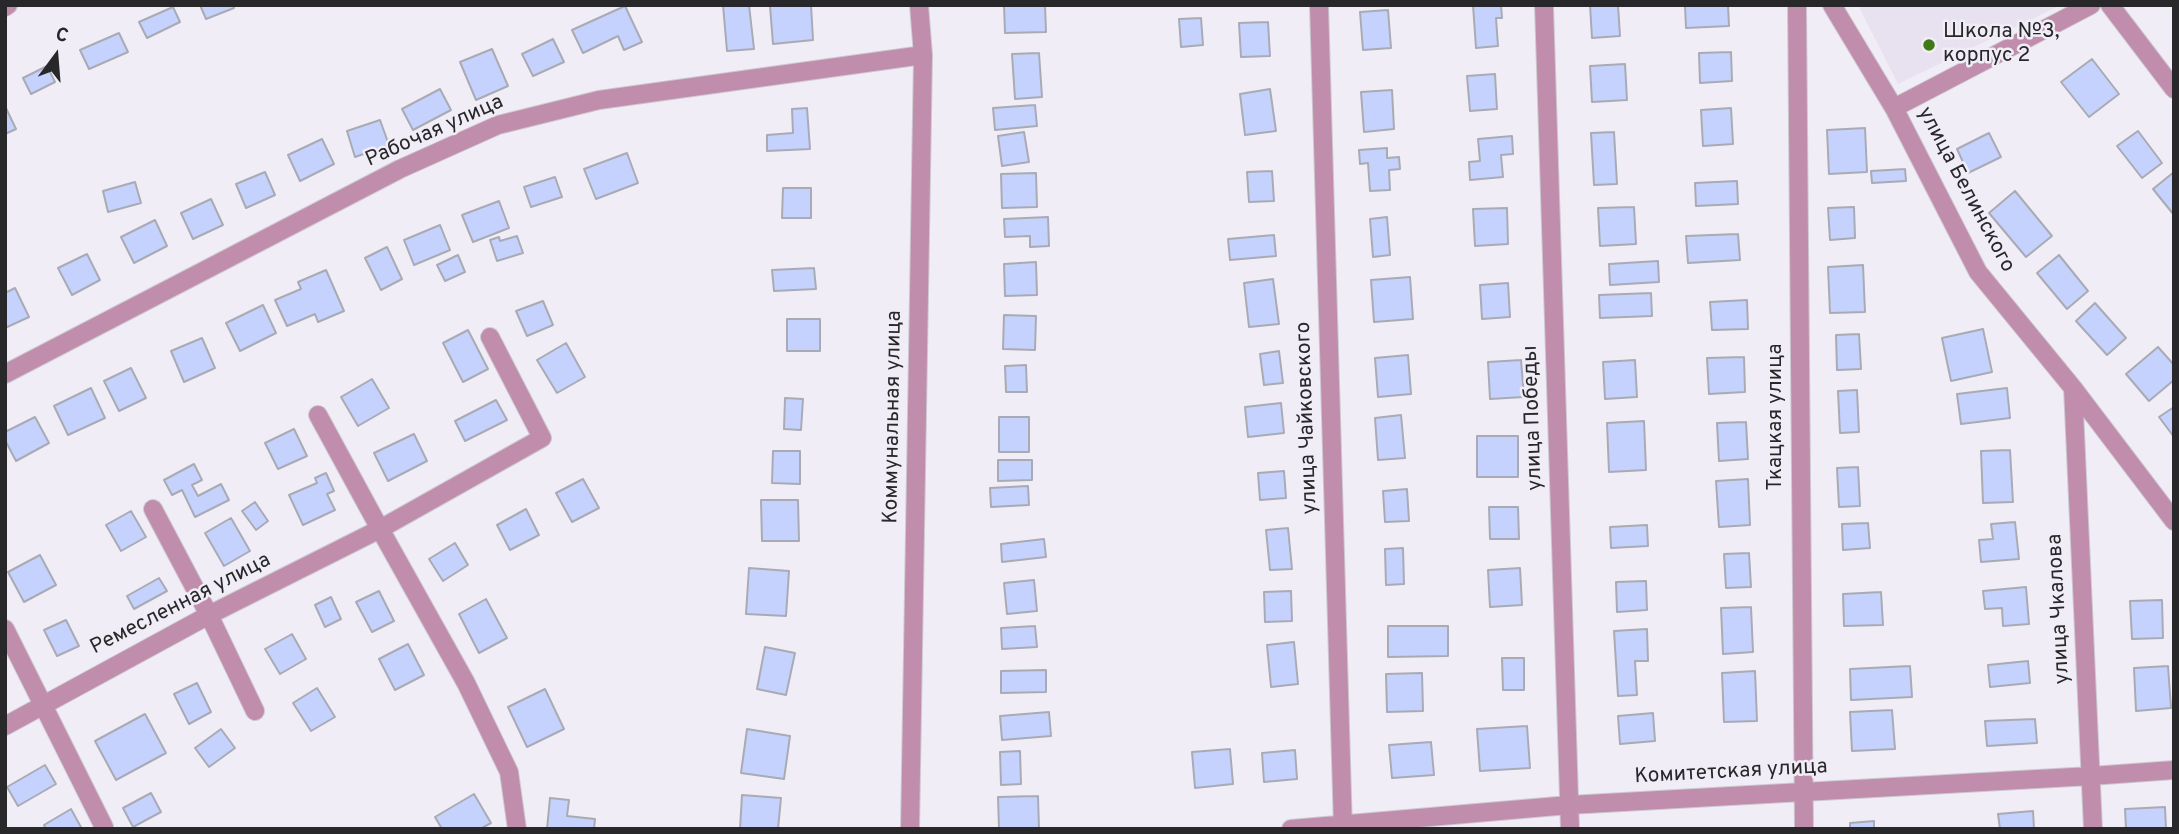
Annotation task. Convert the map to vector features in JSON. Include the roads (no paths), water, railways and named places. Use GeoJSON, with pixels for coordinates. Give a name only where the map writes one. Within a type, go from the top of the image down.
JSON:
{"type":"FeatureCollection","features":[{"type":"Feature","properties":{"kind":"street","name":"Коммунальная улица"},"geometry":{"type":"LineString","coordinates":[[910,829],[923,55],[919,5]]}},
{"type":"Feature","properties":{"kind":"street","name":"улица Чайковского"},"geometry":{"type":"LineString","coordinates":[[1319,5],[1343,826]]}},
{"type":"Feature","properties":{"kind":"street","name":"улица Победы"},"geometry":{"type":"LineString","coordinates":[[1544,5],[1570,829]]}},
{"type":"Feature","properties":{"kind":"street","name":"Ткацкая улица"},"geometry":{"type":"LineString","coordinates":[[1797,5],[1804,829]]}},
{"type":"Feature","properties":{"kind":"street","name":"улица Белинского"},"geometry":{"type":"LineString","coordinates":[[1832,5],[1894,108],[1978,272],[2073,388],[2174,521]]}},
{"type":"Feature","properties":{"kind":"street"},"geometry":{"type":"LineString","coordinates":[[1894,108],[2091,5]]}},
{"type":"Feature","properties":{"kind":"street"},"geometry":{"type":"LineString","coordinates":[[2110,5],[2174,89]]}},
{"type":"Feature","properties":{"kind":"street","name":"Рабочая улица"},"geometry":{"type":"LineString","coordinates":[[5,374],[400,169],[498,125],[599,100],[923,55]]}},
{"type":"Feature","properties":{"kind":"street","name":"Ремесленная улица"},"geometry":{"type":"LineString","coordinates":[[5,726],[209,615],[380,529],[542,438],[490,337]]}},
{"type":"Feature","properties":{"kind":"street","name":"улица Чкалова"},"geometry":{"type":"LineString","coordinates":[[2073,388],[2093,829]]}},
{"type":"Feature","properties":{"kind":"street"},"geometry":{"type":"LineString","coordinates":[[318,415],[466,683],[509,772],[517,829]]}},
{"type":"Feature","properties":{"kind":"street"},"geometry":{"type":"LineString","coordinates":[[153,509],[209,615],[255,711]]}},
{"type":"Feature","properties":{"kind":"street"},"geometry":{"type":"LineString","coordinates":[[5,629],[104,827]]}},
{"type":"Feature","properties":{"kind":"street","name":"Комитетская улица"},"geometry":{"type":"LineString","coordinates":[[1291,829],[1569,805],[2174,770]]}},
{"type":"Feature","properties":{"kind":"place","name":"Школа №3, корпус 2"},"geometry":{"type":"Point","coordinates":[1929,45]}}]}
